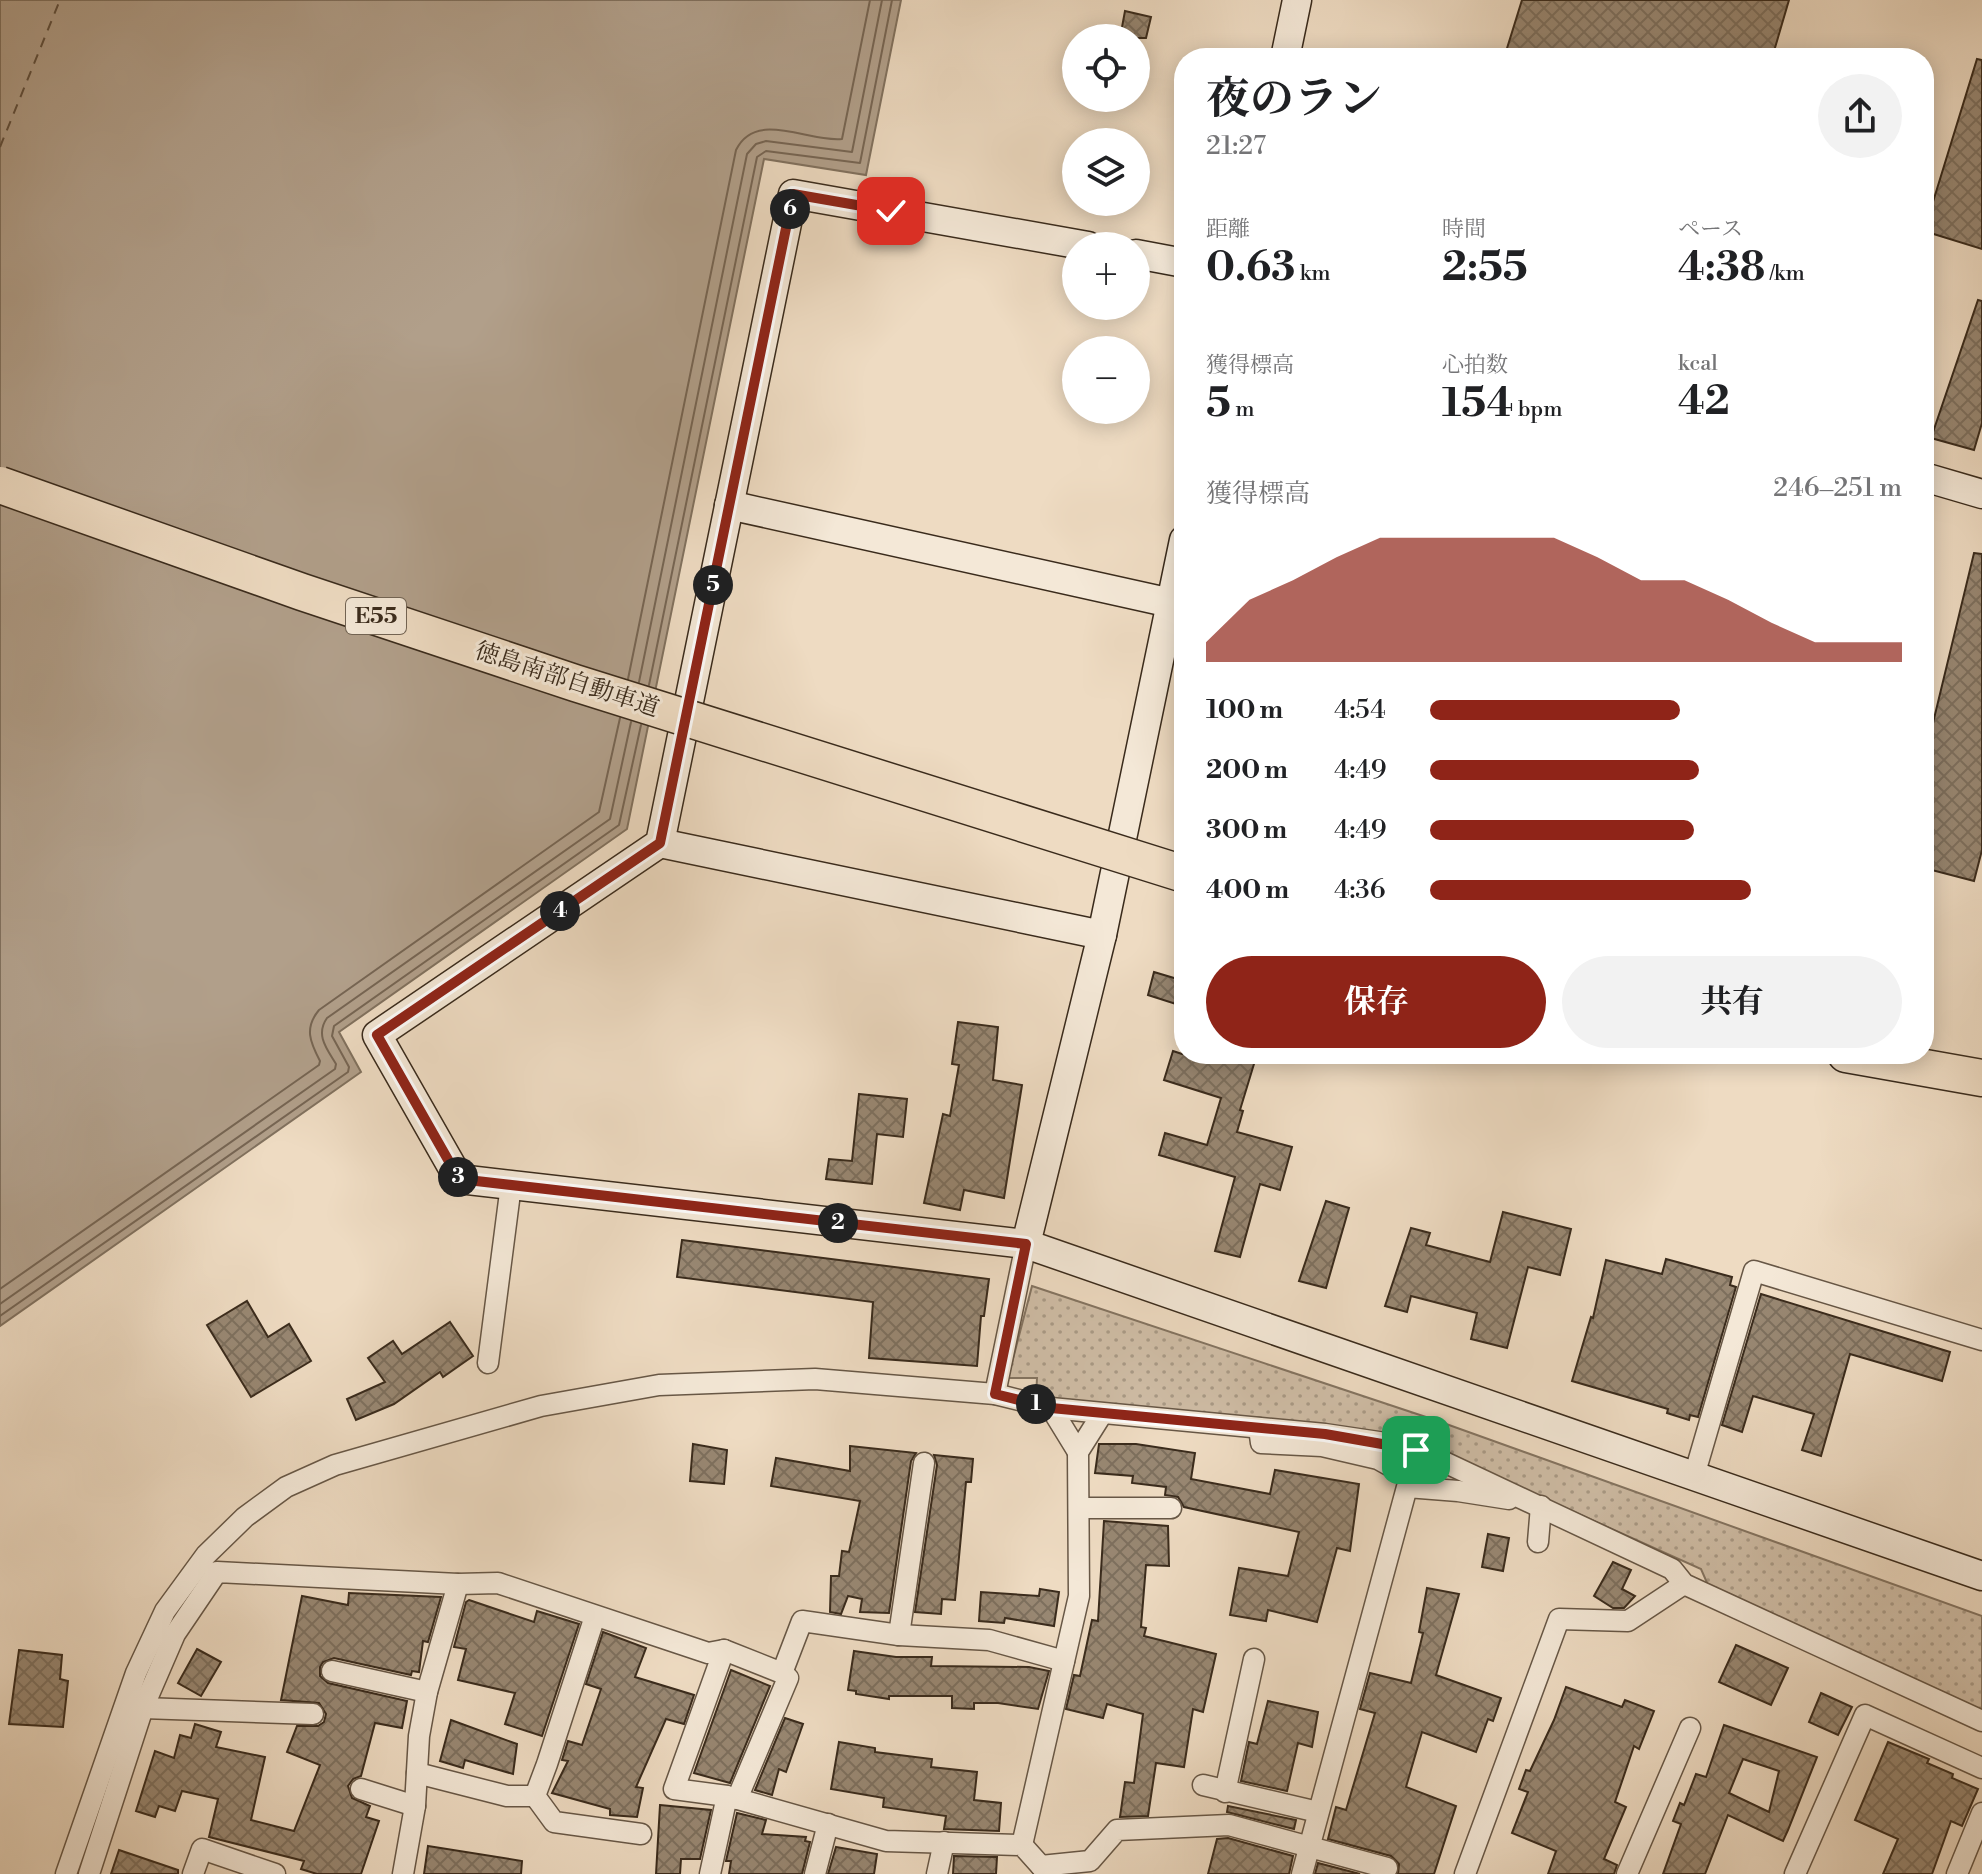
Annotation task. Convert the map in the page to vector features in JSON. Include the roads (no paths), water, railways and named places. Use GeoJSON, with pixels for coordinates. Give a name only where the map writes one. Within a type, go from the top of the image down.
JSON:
{"type":"FeatureCollection","features":[{"type":"Feature","properties":{"kind":"highway","name":"徳島南部自動車道"},"geometry":{"type":"LineString","coordinates":[[0,485],[302,592],[575,683],[1174,871]]}},
{"type":"Feature","properties":{"kind":"highway"},"geometry":{"type":"LineString","coordinates":[[1903,1064],[1982,1078]]}},
{"type":"Feature","properties":{"kind":"street"},"geometry":{"type":"LineString","coordinates":[[1287,48],[1297,0]]}},
{"type":"Feature","properties":{"kind":"street"},"geometry":{"type":"LineString","coordinates":[[1062,241],[793,194],[660,843],[377,1035],[459,1179],[1026,1244],[1982,1576]]}},
{"type":"Feature","properties":{"kind":"street"},"geometry":{"type":"LineString","coordinates":[[1150,257],[1174,261]]}},
{"type":"Feature","properties":{"kind":"street"},"geometry":{"type":"LineString","coordinates":[[1934,480],[1982,494]]}},
{"type":"Feature","properties":{"kind":"street"},"geometry":{"type":"LineString","coordinates":[[729,505],[1171,603]]}},
{"type":"Feature","properties":{"kind":"street"},"geometry":{"type":"LineString","coordinates":[[995,1394],[1026,1244],[1102,935],[1174,588]]}},
{"type":"Feature","properties":{"kind":"street"},"geometry":{"type":"LineString","coordinates":[[660,843],[1102,935]]}},
{"type":"Feature","properties":{"kind":"street"},"geometry":{"type":"LineString","coordinates":[[488,1363],[511,1185]]}},
{"type":"Feature","properties":{"kind":"street"},"geometry":{"type":"LineString","coordinates":[[1694,1476],[1754,1271],[1982,1340]]}},
{"type":"Feature","properties":{"kind":"street"},"geometry":{"type":"LineString","coordinates":[[66,1874],[136,1673],[165,1611],[206,1555],[245,1517],[286,1487],[335,1465],[541,1406],[659,1385],[815,1379],[995,1394],[1051,1408],[1259,1428],[1324,1440],[1416,1450],[1672,1569],[1684,1584],[1982,1721]]}},
{"type":"Feature","properties":{"kind":"street"},"geometry":{"type":"LineString","coordinates":[[1022,1845],[1079,1596],[1078,1452],[1051,1408]]}},
{"type":"Feature","properties":{"kind":"street"},"geometry":{"type":"LineString","coordinates":[[1078,1452],[1102,1414]]}},
{"type":"Feature","properties":{"kind":"street"},"geometry":{"type":"LineString","coordinates":[[1324,1440],[1378,1459],[1408,1482],[1537,1504]]}},
{"type":"Feature","properties":{"kind":"street"},"geometry":{"type":"LineString","coordinates":[[1302,1874],[1416,1450]]}},
{"type":"Feature","properties":{"kind":"street"},"geometry":{"type":"LineString","coordinates":[[899,1635],[924,1463]]}},
{"type":"Feature","properties":{"kind":"street"},"geometry":{"type":"LineString","coordinates":[[1537,1504],[1538,1542]]}},
{"type":"Feature","properties":{"kind":"street"},"geometry":{"type":"LineString","coordinates":[[1079,1508],[1171,1508]]}},
{"type":"Feature","properties":{"kind":"street"},"geometry":{"type":"LineString","coordinates":[[89,1874],[143,1708],[175,1634],[217,1572],[458,1584],[498,1583],[708,1653],[724,1650],[782,1673],[788,1678],[732,1798],[710,1874]]}},
{"type":"Feature","properties":{"kind":"street"},"geometry":{"type":"LineString","coordinates":[[403,1874],[415,1806],[419,1736],[427,1692],[458,1584]]}},
{"type":"Feature","properties":{"kind":"street"},"geometry":{"type":"LineString","coordinates":[[1465,1874],[1559,1619],[1628,1621],[1684,1584]]}},
{"type":"Feature","properties":{"kind":"street"},"geometry":{"type":"LineString","coordinates":[[535,1796],[595,1616]]}},
{"type":"Feature","properties":{"kind":"street"},"geometry":{"type":"LineString","coordinates":[[782,1673],[802,1621],[899,1635],[989,1640],[1064,1661]]}},
{"type":"Feature","properties":{"kind":"street"},"geometry":{"type":"LineString","coordinates":[[724,1650],[674,1789],[732,1798],[886,1841],[1022,1845],[1044,1870],[1090,1861],[1117,1830],[1229,1825],[1387,1868]]}},
{"type":"Feature","properties":{"kind":"street"},"geometry":{"type":"LineString","coordinates":[[1225,1792],[1254,1659]]}},
{"type":"Feature","properties":{"kind":"street"},"geometry":{"type":"LineString","coordinates":[[332,1671],[427,1692]]}},
{"type":"Feature","properties":{"kind":"street"},"geometry":{"type":"LineString","coordinates":[[143,1708],[313,1714]]}},
{"type":"Feature","properties":{"kind":"street"},"geometry":{"type":"LineString","coordinates":[[1795,1874],[1865,1715],[1982,1768]]}},
{"type":"Feature","properties":{"kind":"street"},"geometry":{"type":"LineString","coordinates":[[1627,1874],[1690,1728]]}},
{"type":"Feature","properties":{"kind":"street"},"geometry":{"type":"LineString","coordinates":[[417,1773],[507,1796],[535,1796]]}},
{"type":"Feature","properties":{"kind":"street"},"geometry":{"type":"LineString","coordinates":[[1203,1785],[1318,1812]]}},
{"type":"Feature","properties":{"kind":"street"},"geometry":{"type":"LineString","coordinates":[[361,1789],[415,1806]]}},
{"type":"Feature","properties":{"kind":"street"},"geometry":{"type":"LineString","coordinates":[[535,1796],[554,1822],[641,1834]]}},
{"type":"Feature","properties":{"kind":"street"},"geometry":{"type":"LineString","coordinates":[[1957,1874],[1982,1813]]}},
{"type":"Feature","properties":{"kind":"street"},"geometry":{"type":"LineString","coordinates":[[815,1874],[828,1824]]}},
{"type":"Feature","properties":{"kind":"street"},"geometry":{"type":"LineString","coordinates":[[937,1874],[944,1842]]}},
{"type":"Feature","properties":{"kind":"street"},"geometry":{"type":"LineString","coordinates":[[193,1874],[202,1849],[275,1874]]}},
{"type":"Feature","properties":{"kind":"water"},"geometry":{"type":"Polygon","coordinates":[[[0,0],[901,0],[866,175],[764,159],[627,829],[339,1032],[361,1072],[0,1326],[0,0]]]}}]}
